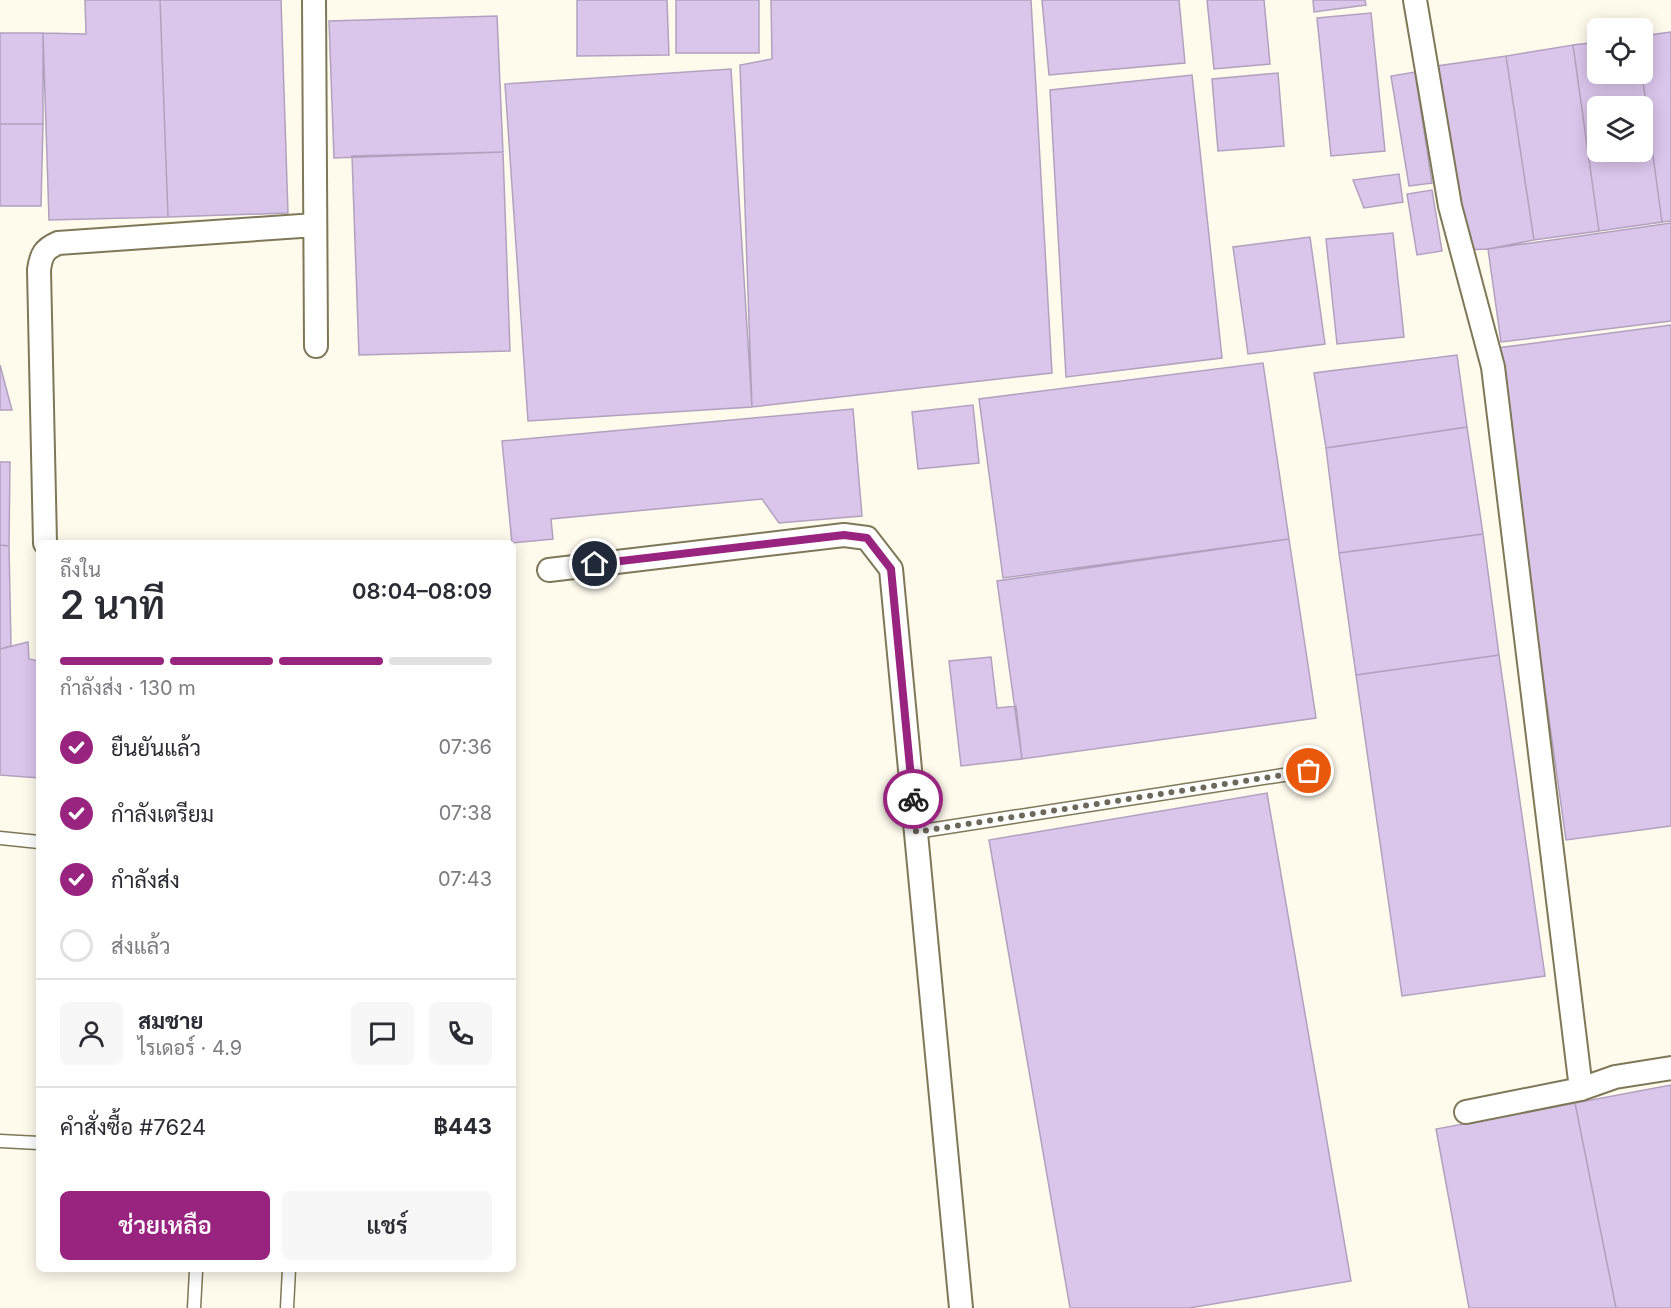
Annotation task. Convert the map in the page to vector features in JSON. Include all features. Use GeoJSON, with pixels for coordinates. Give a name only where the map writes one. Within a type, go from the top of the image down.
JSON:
{"type":"FeatureCollection","features":[{"type":"Feature","properties":{"kind":"street"},"geometry":{"type":"LineString","coordinates":[[314,0],[316,346]]}},
{"type":"Feature","properties":{"kind":"street"},"geometry":{"type":"LineString","coordinates":[[1415,0],[1450,206],[1493,366],[1581,1089]]}},
{"type":"Feature","properties":{"kind":"street"},"geometry":{"type":"LineString","coordinates":[[45,540],[39,270],[41,257],[46,248],[58,243],[315,225]]}},
{"type":"Feature","properties":{"kind":"street"},"geometry":{"type":"LineString","coordinates":[[549,570],[844,535],[867,538],[891,569],[961,1308]]}},
{"type":"Feature","properties":{"kind":"street"},"geometry":{"type":"LineString","coordinates":[[1466,1112],[1581,1089],[1615,1077],[1671,1068]]}},
{"type":"Feature","properties":{"kind":"lane"},"geometry":{"type":"LineString","coordinates":[[916,832],[1309,771]]}},
{"type":"Feature","properties":{"kind":"lane"},"geometry":{"type":"LineString","coordinates":[[0,838],[36,842]]}},
{"type":"Feature","properties":{"kind":"lane"},"geometry":{"type":"LineString","coordinates":[[0,1141],[36,1143]]}},
{"type":"Feature","properties":{"kind":"lane"},"geometry":{"type":"LineString","coordinates":[[194,1308],[196,1272]]}},
{"type":"Feature","properties":{"kind":"lane"},"geometry":{"type":"LineString","coordinates":[[287,1308],[289,1272]]}},
{"type":"Feature","properties":{"kind":"building"},"geometry":{"type":"Polygon","coordinates":[[[85,0],[160,0],[168,217],[49,220],[43,33],[86,34],[85,0]]]}},
{"type":"Feature","properties":{"kind":"building"},"geometry":{"type":"Polygon","coordinates":[[[160,0],[281,0],[288,213],[168,217],[160,0]]]}},
{"type":"Feature","properties":{"kind":"building"},"geometry":{"type":"Polygon","coordinates":[[[577,0],[667,0],[669,55],[577,56],[577,0]]]}},
{"type":"Feature","properties":{"kind":"building"},"geometry":{"type":"Polygon","coordinates":[[[676,0],[759,0],[759,53],[676,53],[676,0]]]}},
{"type":"Feature","properties":{"kind":"building"},"geometry":{"type":"Polygon","coordinates":[[[771,0],[1031,0],[1052,373],[752,407],[740,65],[772,59],[771,0]]]}},
{"type":"Feature","properties":{"kind":"building"},"geometry":{"type":"Polygon","coordinates":[[[1042,0],[1179,0],[1185,63],[1049,75],[1042,0]]]}},
{"type":"Feature","properties":{"kind":"building"},"geometry":{"type":"Polygon","coordinates":[[[1207,0],[1264,0],[1270,64],[1214,69],[1207,0]]]}},
{"type":"Feature","properties":{"kind":"building"},"geometry":{"type":"Polygon","coordinates":[[[1313,0],[1365,0],[1366,5],[1314,12],[1313,0]]]}},
{"type":"Feature","properties":{"kind":"building"},"geometry":{"type":"Polygon","coordinates":[[[1371,13],[1385,151],[1331,156],[1317,18],[1371,13]]]}},
{"type":"Feature","properties":{"kind":"building"},"geometry":{"type":"Polygon","coordinates":[[[497,16],[503,152],[334,158],[329,21],[497,16]]]}},
{"type":"Feature","properties":{"kind":"building"},"geometry":{"type":"Polygon","coordinates":[[[1671,32],[1671,221],[1662,222],[1653,155],[1653,96],[1645,96],[1643,84],[1653,84],[1653,34],[1671,32]]]}},
{"type":"Feature","properties":{"kind":"building"},"geometry":{"type":"Polygon","coordinates":[[[0,33],[43,33],[43,124],[0,124],[0,33]]]}},
{"type":"Feature","properties":{"kind":"building"},"geometry":{"type":"Polygon","coordinates":[[[1587,43],[1587,84],[1643,84],[1645,96],[1587,96],[1587,145],[1573,45],[1587,43]]]}},
{"type":"Feature","properties":{"kind":"building"},"geometry":{"type":"Polygon","coordinates":[[[1573,45],[1587,145],[1587,162],[1589,162],[1599,231],[1534,240],[1506,56],[1573,45]]]}},
{"type":"Feature","properties":{"kind":"building"},"geometry":{"type":"Polygon","coordinates":[[[1506,56],[1534,240],[1488,249],[1465,250],[1437,66],[1506,56]]]}},
{"type":"Feature","properties":{"kind":"building"},"geometry":{"type":"Polygon","coordinates":[[[731,69],[752,407],[528,421],[505,84],[731,69]]]}},
{"type":"Feature","properties":{"kind":"building"},"geometry":{"type":"Polygon","coordinates":[[[1415,72],[1432,183],[1409,186],[1391,76],[1415,72]]]}},
{"type":"Feature","properties":{"kind":"building"},"geometry":{"type":"Polygon","coordinates":[[[1278,73],[1284,146],[1218,151],[1212,79],[1278,73]]]}},
{"type":"Feature","properties":{"kind":"building"},"geometry":{"type":"Polygon","coordinates":[[[1192,75],[1222,358],[1066,377],[1050,90],[1192,75]]]}},
{"type":"Feature","properties":{"kind":"building"},"geometry":{"type":"Polygon","coordinates":[[[0,124],[43,124],[41,206],[0,206],[0,124]]]}},
{"type":"Feature","properties":{"kind":"building"},"geometry":{"type":"Polygon","coordinates":[[[503,152],[510,351],[359,355],[352,156],[503,152]]]}},
{"type":"Feature","properties":{"kind":"building"},"geometry":{"type":"Polygon","coordinates":[[[1653,155],[1662,222],[1599,231],[1589,162],[1653,162],[1653,155]]]}},
{"type":"Feature","properties":{"kind":"building"},"geometry":{"type":"Polygon","coordinates":[[[1399,174],[1403,202],[1364,208],[1353,180],[1399,174]]]}},
{"type":"Feature","properties":{"kind":"building"},"geometry":{"type":"Polygon","coordinates":[[[1432,190],[1442,251],[1417,255],[1407,194],[1432,190]]]}},
{"type":"Feature","properties":{"kind":"building"},"geometry":{"type":"Polygon","coordinates":[[[1671,223],[1671,321],[1501,342],[1488,249],[1671,223]]]}},
{"type":"Feature","properties":{"kind":"building"},"geometry":{"type":"Polygon","coordinates":[[[1393,233],[1404,337],[1337,344],[1326,239],[1393,233]]]}},
{"type":"Feature","properties":{"kind":"building"},"geometry":{"type":"Polygon","coordinates":[[[1310,237],[1325,344],[1248,354],[1233,247],[1310,237]]]}},
{"type":"Feature","properties":{"kind":"building"},"geometry":{"type":"Polygon","coordinates":[[[1671,325],[1671,826],[1566,840],[1497,348],[1671,325]]]}},
{"type":"Feature","properties":{"kind":"building"},"geometry":{"type":"Polygon","coordinates":[[[1457,355],[1467,427],[1326,448],[1314,373],[1457,355]]]}},
{"type":"Feature","properties":{"kind":"building"},"geometry":{"type":"Polygon","coordinates":[[[1263,363],[1289,539],[1003,578],[979,399],[1263,363]]]}},
{"type":"Feature","properties":{"kind":"building"},"geometry":{"type":"Polygon","coordinates":[[[0,365],[12,410],[0,410],[0,365]]]}},
{"type":"Feature","properties":{"kind":"building"},"geometry":{"type":"Polygon","coordinates":[[[973,405],[979,463],[918,469],[912,412],[973,405]]]}},
{"type":"Feature","properties":{"kind":"building"},"geometry":{"type":"Polygon","coordinates":[[[853,409],[862,516],[779,523],[762,499],[551,519],[553,539],[516,543],[516,540],[512,540],[502,441],[853,409]]]}},
{"type":"Feature","properties":{"kind":"building"},"geometry":{"type":"Polygon","coordinates":[[[1467,427],[1483,534],[1339,553],[1326,448],[1467,427]]]}},
{"type":"Feature","properties":{"kind":"building"},"geometry":{"type":"Polygon","coordinates":[[[0,462],[10,462],[9,546],[0,545],[0,462]]]}},
{"type":"Feature","properties":{"kind":"building"},"geometry":{"type":"Polygon","coordinates":[[[1483,534],[1499,655],[1356,675],[1339,553],[1483,534]]]}},
{"type":"Feature","properties":{"kind":"building"},"geometry":{"type":"Polygon","coordinates":[[[1289,539],[1316,718],[1022,759],[997,581],[1289,539]]]}},
{"type":"Feature","properties":{"kind":"building"},"geometry":{"type":"Polygon","coordinates":[[[0,545],[9,546],[11,646],[0,649],[0,545]]]}},
{"type":"Feature","properties":{"kind":"building"},"geometry":{"type":"Polygon","coordinates":[[[28,642],[29,659],[36,660],[36,778],[0,775],[0,649],[28,642]]]}},
{"type":"Feature","properties":{"kind":"building"},"geometry":{"type":"Polygon","coordinates":[[[1499,655],[1545,976],[1402,996],[1356,675],[1499,655]]]}},
{"type":"Feature","properties":{"kind":"building"},"geometry":{"type":"Polygon","coordinates":[[[991,657],[997,708],[1016,706],[1022,759],[961,766],[949,661],[991,657]]]}},
{"type":"Feature","properties":{"kind":"building"},"geometry":{"type":"Polygon","coordinates":[[[1267,793],[1351,1281],[1189,1308],[1070,1308],[989,840],[1267,793]]]}},
{"type":"Feature","properties":{"kind":"building"},"geometry":{"type":"Polygon","coordinates":[[[1671,1085],[1671,1308],[1616,1308],[1575,1103],[1671,1085]]]}},
{"type":"Feature","properties":{"kind":"building"},"geometry":{"type":"Polygon","coordinates":[[[1575,1103],[1616,1308],[1469,1308],[1436,1129],[1575,1103]]]}},
{"type":"Feature","properties":{"kind":"way so far"},"geometry":{"type":"LineString","coordinates":[[913,799],[916,832],[1309,771]]}},
{"type":"Feature","properties":{"kind":"route"},"geometry":{"type":"LineString","coordinates":[[595,564],[844,535],[867,538],[880,551],[891,569],[913,799]]}}]}
